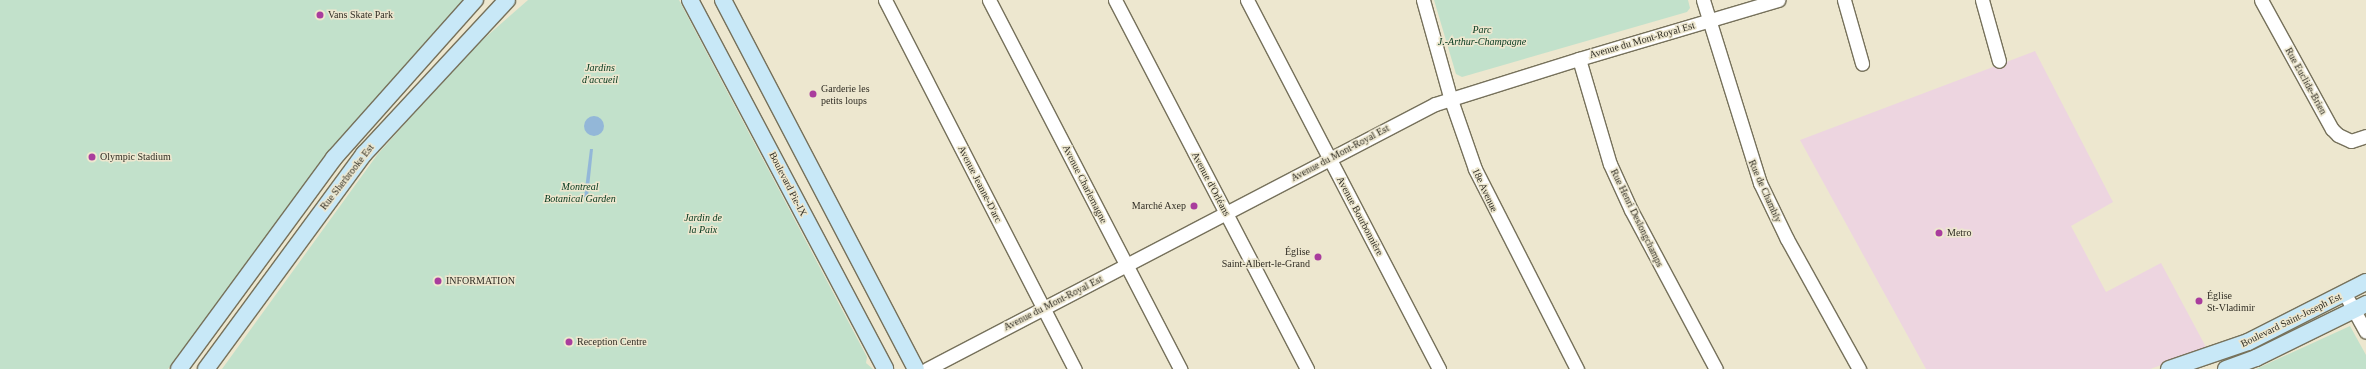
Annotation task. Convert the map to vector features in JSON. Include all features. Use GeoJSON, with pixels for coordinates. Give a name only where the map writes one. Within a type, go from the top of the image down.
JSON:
{"type":"FeatureCollection","features":[{"type":"Feature","properties":{"kind":"main road","name":"Rue Sherbrooke Est"},"geometry":{"type":"LineString","coordinates":[[179,369],[334,158],[475,0]]}},
{"type":"Feature","properties":{"kind":"main road","name":"Rue Sherbrooke Est"},"geometry":{"type":"LineString","coordinates":[[206,369],[364,154],[507,0]]}},
{"type":"Feature","properties":{"kind":"main road","name":"Boulevard Pie-IX"},"geometry":{"type":"LineString","coordinates":[[690,0],[885,369]]}},
{"type":"Feature","properties":{"kind":"main road"},"geometry":{"type":"LineString","coordinates":[[723,0],[916,369]]}},
{"type":"Feature","properties":{"kind":"main road","name":"Boulevard Saint-Joseph Est"},"geometry":{"type":"LineString","coordinates":[[2169,369],[2248,342],[2366,282]]}},
{"type":"Feature","properties":{"kind":"main road","name":"Boulevard Saint-Joseph Est"},"geometry":{"type":"LineString","coordinates":[[2226,369],[2256,358],[2360,307]]}},
{"type":"Feature","properties":{"kind":"street","name":"Avenue Jeanne-D'arc"},"geometry":{"type":"LineString","coordinates":[[885,0],[1075,369]]}},
{"type":"Feature","properties":{"kind":"street","name":"Avenue Charlemagne"},"geometry":{"type":"LineString","coordinates":[[989,0],[1180,369]]}},
{"type":"Feature","properties":{"kind":"street","name":"Avenue d'Orléans"},"geometry":{"type":"LineString","coordinates":[[1115,0],[1307,369]]}},
{"type":"Feature","properties":{"kind":"street","name":"Avenue Bourbonnière"},"geometry":{"type":"LineString","coordinates":[[1247,0],[1439,369]]}},
{"type":"Feature","properties":{"kind":"street","name":"18e Avenue"},"geometry":{"type":"LineString","coordinates":[[1422,0],[1451,100],[1475,169],[1577,369]]}},
{"type":"Feature","properties":{"kind":"street","name":"Rue de Chambly"},"geometry":{"type":"LineString","coordinates":[[1703,0],[1760,183],[1787,239],[1859,369]]}},
{"type":"Feature","properties":{"kind":"street","name":"Avenue du Mont-Royal Est"},"geometry":{"type":"LineString","coordinates":[[927,369],[1043,307],[1422,111],[1579,58],[1778,0]]}},
{"type":"Feature","properties":{"kind":"street"},"geometry":{"type":"LineString","coordinates":[[1844,0],[1862,64]]}},
{"type":"Feature","properties":{"kind":"street"},"geometry":{"type":"LineString","coordinates":[[1982,0],[1999,61]]}},
{"type":"Feature","properties":{"kind":"street","name":"Rue Euclide-Brien"},"geometry":{"type":"LineString","coordinates":[[2261,0],[2332,129],[2338,135],[2351,141],[2366,136]]}},
{"type":"Feature","properties":{"kind":"street","name":"Rue Henri Deslongchamps"},"geometry":{"type":"LineString","coordinates":[[1579,58],[1610,164],[1631,210],[1716,369]]}},
{"type":"Feature","properties":{"kind":"street"},"geometry":{"type":"LineString","coordinates":[[2345,294],[2360,307],[2366,332]]}},
{"type":"Feature","properties":{"kind":"shaded area"},"geometry":{"type":"Polygon","coordinates":[[[2035,51],[2113,202],[2071,226],[2106,292],[2161,263],[2207,349],[2150,369],[1926,369],[1800,140],[2035,51]]]}},
{"type":"Feature","properties":{"kind":"green space"},"geometry":{"type":"Polygon","coordinates":[[[0,0],[464,0],[373,103],[280,218],[168,369],[0,369],[0,0]]]}},
{"type":"Feature","properties":{"kind":"green space","name":"Montreal Botanical Garden"},"geometry":{"type":"Polygon","coordinates":[[[528,0],[679,0],[867,357],[866,363],[873,369],[222,369],[377,155],[470,51],[528,0]]]}},
{"type":"Feature","properties":{"kind":"green space","name":"Parc J.-Arthur-Champagne"},"geometry":{"type":"Polygon","coordinates":[[[1434,0],[1688,0],[1690,8],[1687,12],[1462,77],[1456,74],[1434,0]]]}},
{"type":"Feature","properties":{"kind":"green space"},"geometry":{"type":"Polygon","coordinates":[[[2350,326],[2366,355],[2366,369],[2256,369],[2350,326]]]}},
{"type":"Feature","properties":{"kind":"water"},"geometry":{"type":"Polygon","coordinates":[[[594,116],[601,119],[604,126],[601,133],[594,136],[587,133],[584,126],[587,119],[594,116]]]}},
{"type":"Feature","properties":{"kind":"water"},"geometry":{"type":"Polygon","coordinates":[[[590,149],[593,149],[588,197],[584,197],[590,149]]]}},
{"type":"Feature","properties":{"kind":"place","name":"Vans Skate Park"},"geometry":{"type":"Point","coordinates":[320,15]}},
{"type":"Feature","properties":{"kind":"place","name":"Garderie les petits loups"},"geometry":{"type":"Point","coordinates":[813,94]}},
{"type":"Feature","properties":{"kind":"place","name":"Olympic Stadium"},"geometry":{"type":"Point","coordinates":[92,157]}},
{"type":"Feature","properties":{"kind":"place","name":"Marché Axep"},"geometry":{"type":"Point","coordinates":[1194,206]}},
{"type":"Feature","properties":{"kind":"place","name":"Metro"},"geometry":{"type":"Point","coordinates":[1939,233]}},
{"type":"Feature","properties":{"kind":"place","name":"Église Saint-Albert-le-Grand"},"geometry":{"type":"Point","coordinates":[1318,257]}},
{"type":"Feature","properties":{"kind":"place","name":"INFORMATION"},"geometry":{"type":"Point","coordinates":[438,281]}},
{"type":"Feature","properties":{"kind":"place","name":"Église St-Vladimir"},"geometry":{"type":"Point","coordinates":[2199,301]}},
{"type":"Feature","properties":{"kind":"place","name":"Reception Centre"},"geometry":{"type":"Point","coordinates":[569,342]}},
{"type":"Feature","properties":{"kind":"park label","name":"Jardins d'accueil"},"geometry":{"type":"Point","coordinates":[600,72]}},
{"type":"Feature","properties":{"kind":"park label","name":"Jardin de la Paix"},"geometry":{"type":"Point","coordinates":[703,222]}}]}
